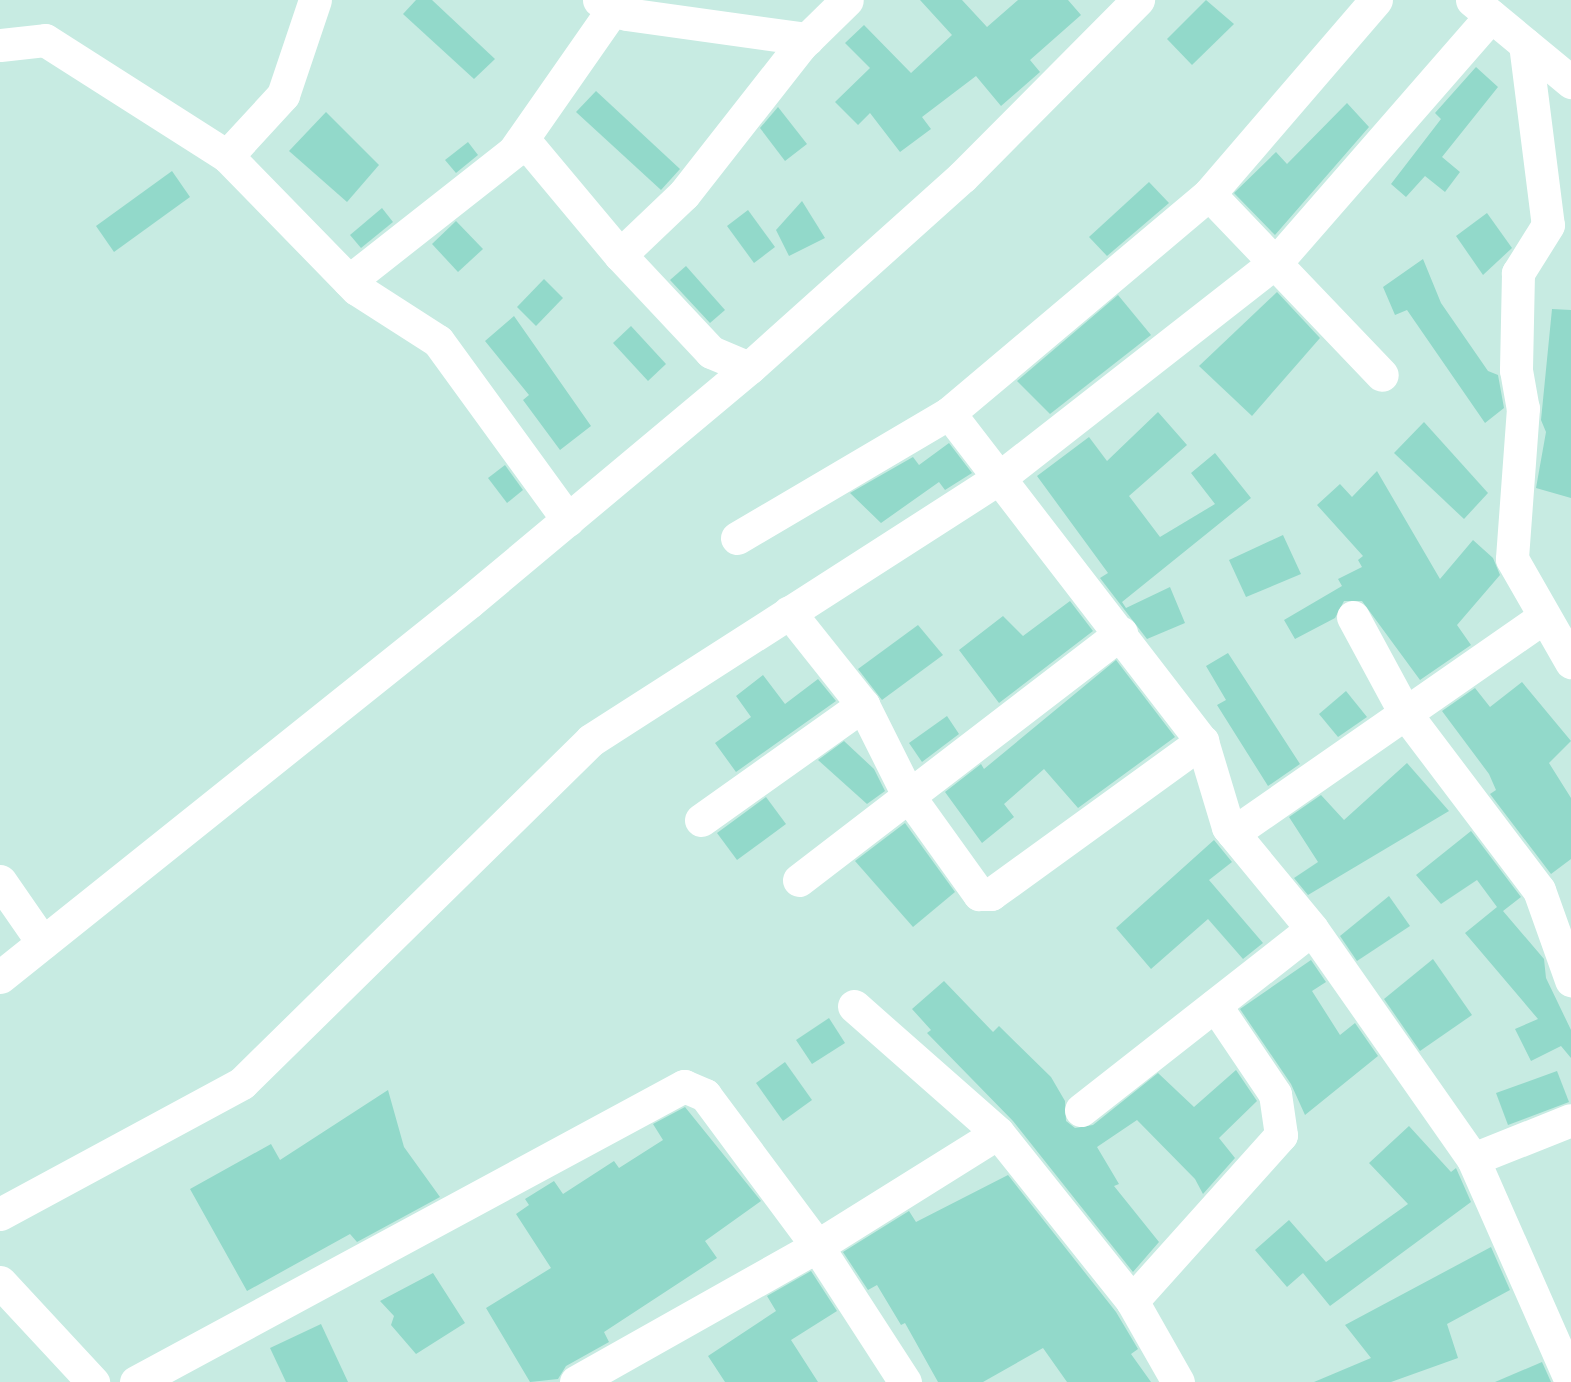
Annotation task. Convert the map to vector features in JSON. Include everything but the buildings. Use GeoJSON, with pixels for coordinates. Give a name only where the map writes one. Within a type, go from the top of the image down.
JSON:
{"type":"FeatureCollection","features":[{"type":"Feature","properties":{"kind":"street"},"geometry":{"type":"LineString","coordinates":[[227,156],[283,95],[315,0]]}},
{"type":"Feature","properties":{"kind":"street"},"geometry":{"type":"LineString","coordinates":[[620,255],[684,194],[807,39],[847,0]]}},
{"type":"Feature","properties":{"kind":"street"},"geometry":{"type":"LineString","coordinates":[[0,977],[440,626],[749,368],[962,177],[1138,0]]}},
{"type":"Feature","properties":{"kind":"street"},"geometry":{"type":"LineString","coordinates":[[736,537],[949,413],[1209,194],[1376,0]]}},
{"type":"Feature","properties":{"kind":"street"},"geometry":{"type":"LineString","coordinates":[[349,281],[523,140],[606,4],[807,39]]}},
{"type":"Feature","properties":{"kind":"street"},"geometry":{"type":"LineString","coordinates":[[0,1214],[224,1095],[257,1071],[591,740],[999,478],[1278,260],[1481,8],[1571,82]]}},
{"type":"Feature","properties":{"kind":"street"},"geometry":{"type":"LineString","coordinates":[[0,45],[45,40],[227,156],[370,300],[438,341],[568,520]]}},
{"type":"Feature","properties":{"kind":"street"},"geometry":{"type":"LineString","coordinates":[[1525,44],[1548,225],[1518,273],[1516,370],[1523,408],[1512,559],[1571,662]]}},
{"type":"Feature","properties":{"kind":"street"},"geometry":{"type":"LineString","coordinates":[[523,140],[620,255],[711,352],[749,368]]}},
{"type":"Feature","properties":{"kind":"street"},"geometry":{"type":"LineString","coordinates":[[1209,194],[1278,260],[1382,375]]}},
{"type":"Feature","properties":{"kind":"street"},"geometry":{"type":"LineString","coordinates":[[949,413],[1108,625],[1121,633],[1202,741],[1233,833],[1312,929],[1473,1159],[1571,1381]]}},
{"type":"Feature","properties":{"kind":"street"},"geometry":{"type":"LineString","coordinates":[[789,612],[863,705],[908,795],[973,891],[985,895],[1202,741]]}},
{"type":"Feature","properties":{"kind":"street"},"geometry":{"type":"LineString","coordinates":[[1353,617],[1405,713],[1539,890],[1571,980]]}},
{"type":"Feature","properties":{"kind":"street"},"geometry":{"type":"LineString","coordinates":[[1233,833],[1544,617]]}},
{"type":"Feature","properties":{"kind":"street"},"geometry":{"type":"LineString","coordinates":[[799,880],[1121,633]]}},
{"type":"Feature","properties":{"kind":"street"},"geometry":{"type":"LineString","coordinates":[[701,820],[863,705]]}},
{"type":"Feature","properties":{"kind":"street"},"geometry":{"type":"LineString","coordinates":[[0,881],[43,943]]}},
{"type":"Feature","properties":{"kind":"street"},"geometry":{"type":"LineString","coordinates":[[1082,1110],[1312,929]]}},
{"type":"Feature","properties":{"kind":"street"},"geometry":{"type":"LineString","coordinates":[[1132,1302],[1281,1135],[1275,1094],[1215,1005]]}},
{"type":"Feature","properties":{"kind":"street"},"geometry":{"type":"LineString","coordinates":[[854,1006],[998,1133],[1132,1302],[1178,1382]]}},
{"type":"Feature","properties":{"kind":"street"},"geometry":{"type":"LineString","coordinates":[[136,1382],[684,1086],[705,1095],[817,1246],[905,1382]]}},
{"type":"Feature","properties":{"kind":"street"},"geometry":{"type":"LineString","coordinates":[[1473,1159],[1571,1120]]}},
{"type":"Feature","properties":{"kind":"street"},"geometry":{"type":"LineString","coordinates":[[576,1382],[817,1246],[998,1133]]}},
{"type":"Feature","properties":{"kind":"street"},"geometry":{"type":"LineString","coordinates":[[0,1282],[81,1378]]}}]}
